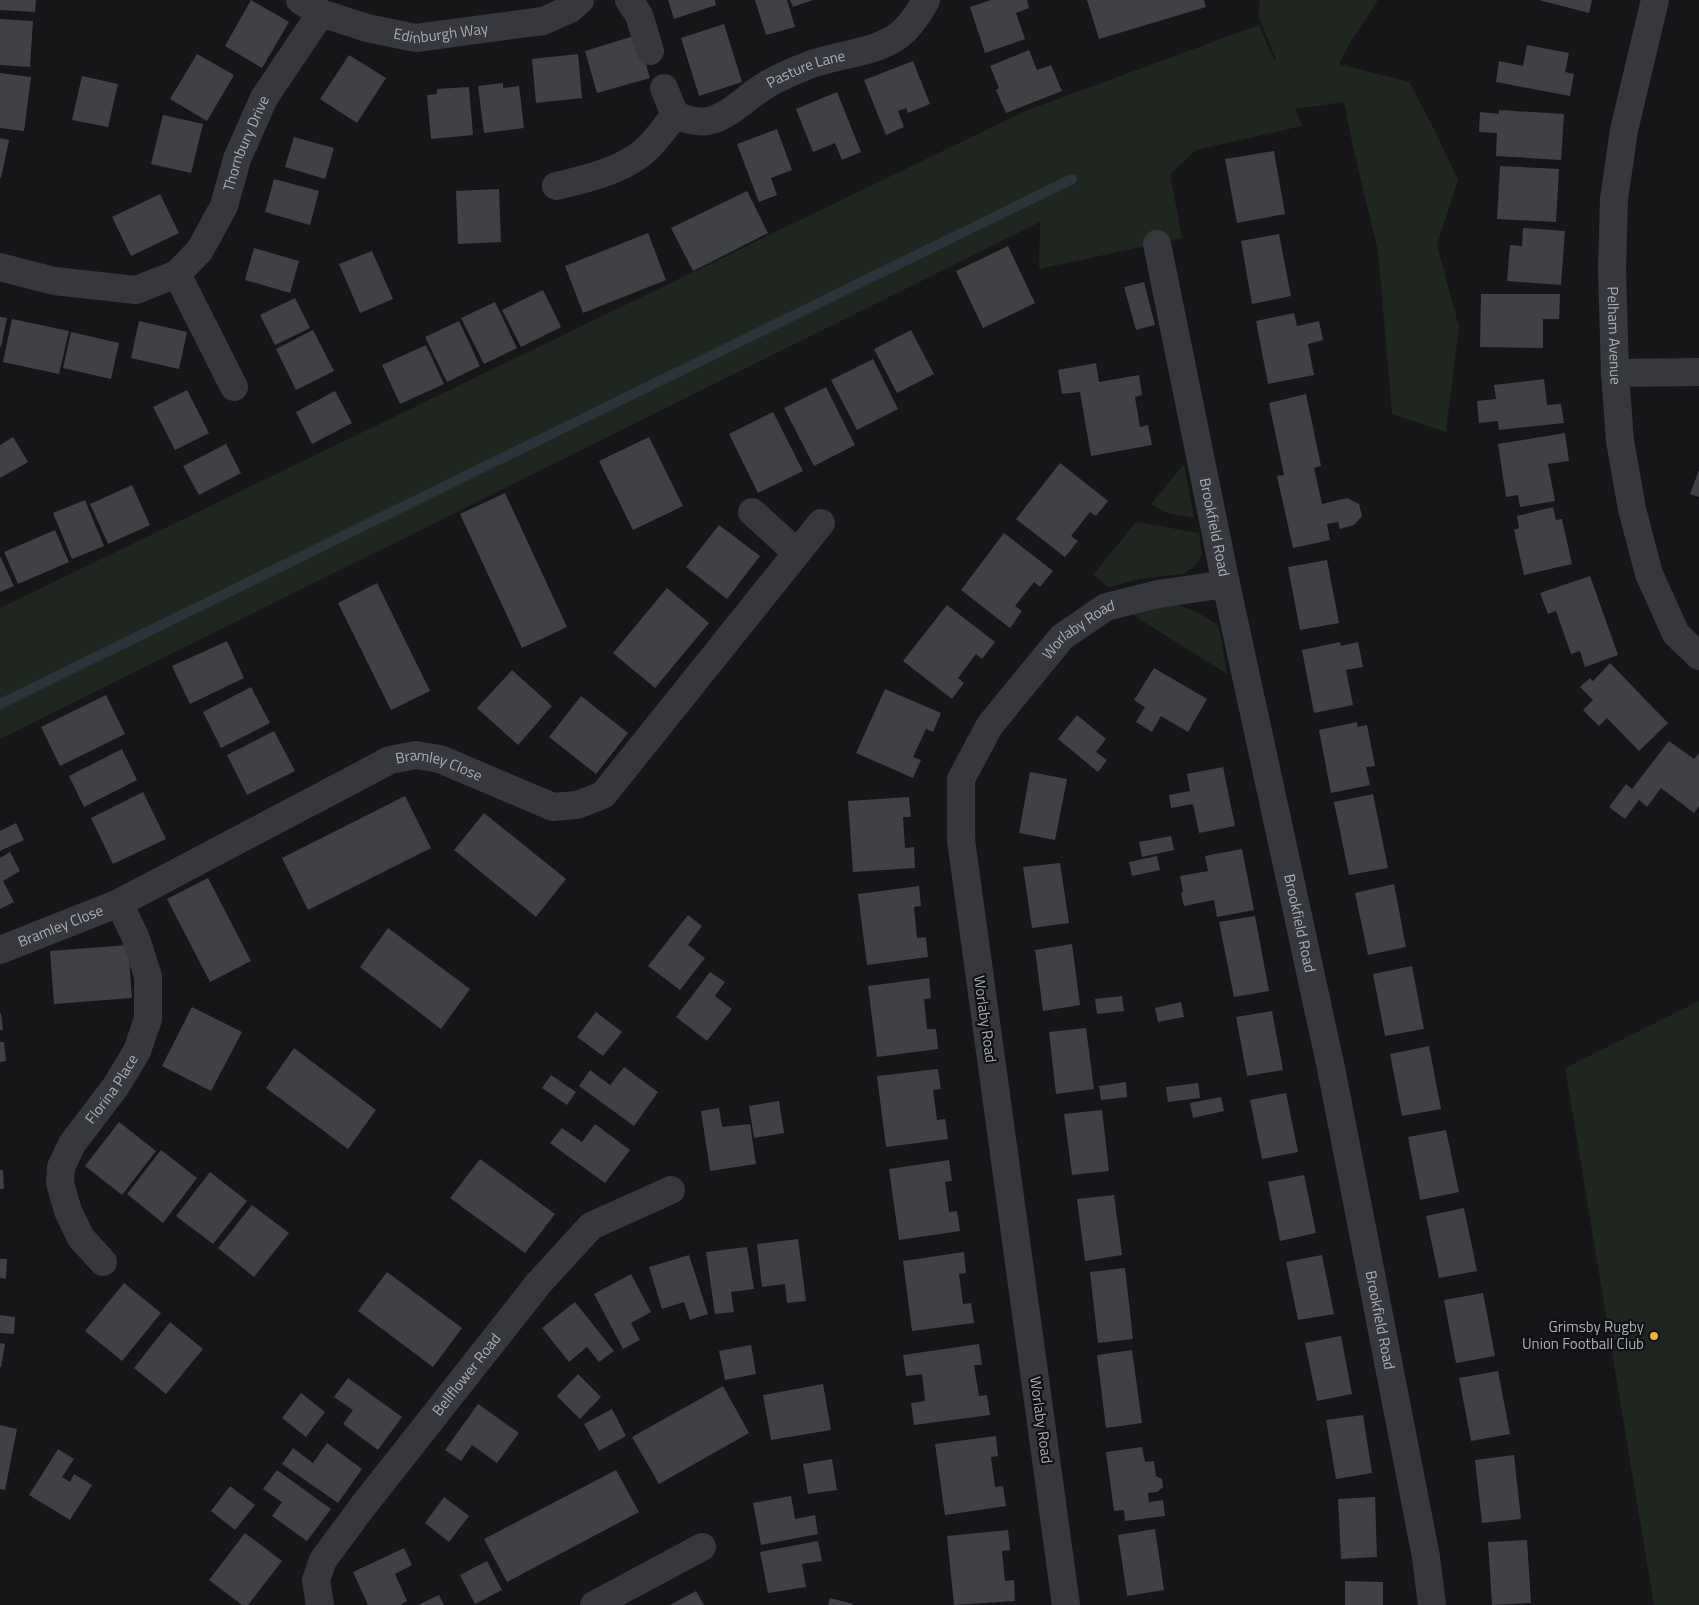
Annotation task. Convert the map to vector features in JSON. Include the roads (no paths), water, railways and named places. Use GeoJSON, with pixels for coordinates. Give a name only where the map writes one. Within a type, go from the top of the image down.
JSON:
{"type":"FeatureCollection","features":[{"type":"Feature","properties":{"kind":"street","name":"Edinburgh Way"},"geometry":{"type":"LineString","coordinates":[[310,6],[367,28],[416,38],[543,20],[570,9],[580,0]]}},
{"type":"Feature","properties":{"kind":"street"},"geometry":{"type":"LineString","coordinates":[[629,0],[639,15],[650,50]]}},
{"type":"Feature","properties":{"kind":"street","name":"Pasture Lane"},"geometry":{"type":"LineString","coordinates":[[675,115],[687,120],[708,121],[735,107],[761,88],[805,66],[880,45],[898,36],[920,12],[927,0]]}},
{"type":"Feature","properties":{"kind":"street","name":"Pelham Avenue"},"geometry":{"type":"LineString","coordinates":[[1655,0],[1624,130],[1614,200],[1612,270],[1615,373],[1620,441],[1632,509],[1649,574],[1676,634],[1699,656]]}},
{"type":"Feature","properties":{"kind":"street","name":"Thornbury Drive"},"geometry":{"type":"LineString","coordinates":[[0,267],[54,281],[136,290],[177,274],[200,250],[224,206],[237,159],[264,98],[310,6]]}},
{"type":"Feature","properties":{"kind":"street"},"geometry":{"type":"LineString","coordinates":[[556,186],[605,174],[634,160],[654,141],[675,115],[664,88]]}},
{"type":"Feature","properties":{"kind":"street","name":"Brookfield Road"},"geometry":{"type":"LineString","coordinates":[[1157,244],[1226,584],[1332,1068],[1426,1557],[1432,1605]]}},
{"type":"Feature","properties":{"kind":"street"},"geometry":{"type":"LineString","coordinates":[[177,274],[234,387]]}},
{"type":"Feature","properties":{"kind":"street"},"geometry":{"type":"LineString","coordinates":[[1615,373],[1699,372]]}},
{"type":"Feature","properties":{"kind":"street"},"geometry":{"type":"LineString","coordinates":[[752,512],[796,552]]}},
{"type":"Feature","properties":{"kind":"street","name":"Bramley Close"},"geometry":{"type":"LineString","coordinates":[[0,950],[118,903],[390,760],[416,755],[440,760],[553,807],[577,806],[603,795],[821,522]]}},
{"type":"Feature","properties":{"kind":"street","name":"Worlaby Road"},"geometry":{"type":"LineString","coordinates":[[1066,1605],[961,840],[961,779],[990,725],[1062,637],[1106,607],[1158,594],[1226,584]]}},
{"type":"Feature","properties":{"kind":"street","name":"Florina Place"},"geometry":{"type":"LineString","coordinates":[[103,1262],[81,1238],[68,1210],[60,1183],[60,1167],[72,1144],[116,1086],[137,1051],[148,1019],[148,976],[135,936],[118,903]]}},
{"type":"Feature","properties":{"kind":"street","name":"Bellflower Road"},"geometry":{"type":"LineString","coordinates":[[320,1605],[316,1580],[323,1560],[363,1506],[538,1284],[591,1226],[671,1190]]}},
{"type":"Feature","properties":{"kind":"street"},"geometry":{"type":"LineString","coordinates":[[594,1605],[702,1547]]}},
{"type":"Feature","properties":{"kind":"waterway"},"geometry":{"type":"LineString","coordinates":[[0,704],[1072,179]]}},
{"type":"Feature","properties":{"kind":"place","name":"Grimsby Rugby Union Football Club"},"geometry":{"type":"Point","coordinates":[1654,1336]}}]}
